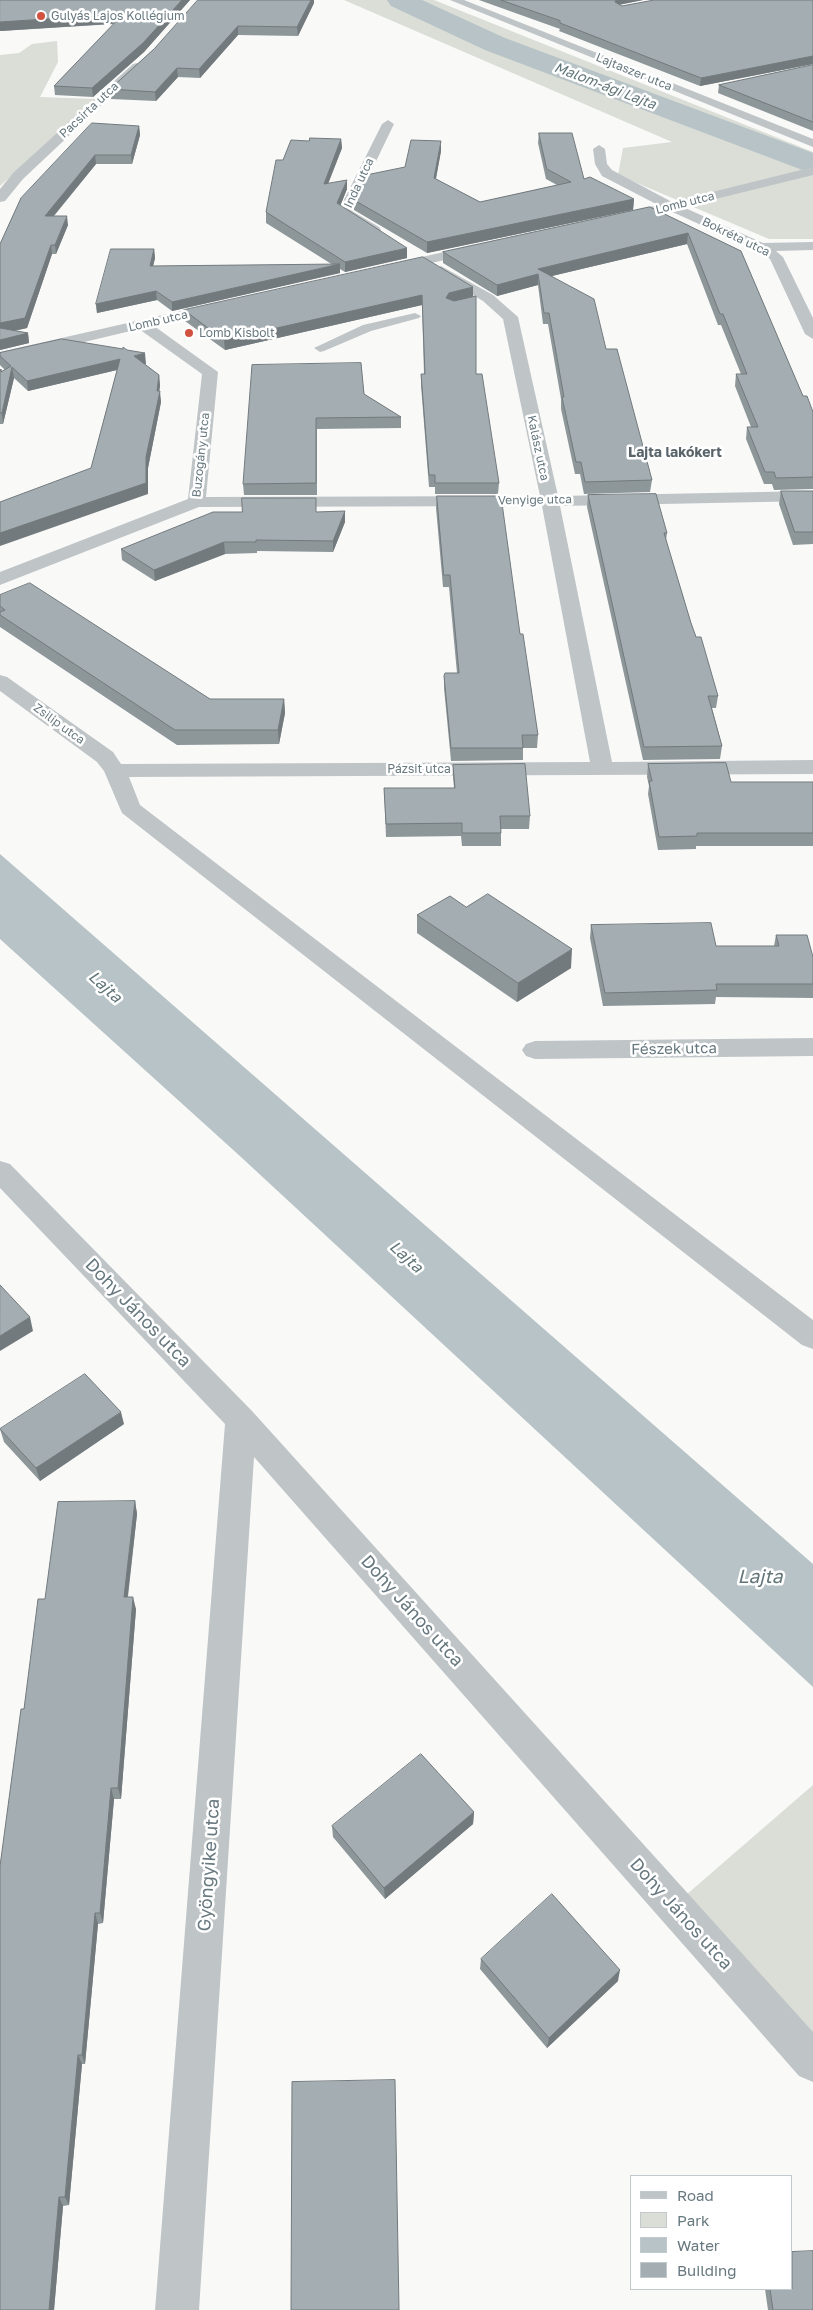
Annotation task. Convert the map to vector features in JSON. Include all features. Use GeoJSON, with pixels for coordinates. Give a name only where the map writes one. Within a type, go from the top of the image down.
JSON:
{"type":"FeatureCollection","features":[{"type":"Feature","properties":{"kind":"street","name":"Lajtaszer utca"},"geometry":{"type":"LineString","coordinates":[[455,0],[813,142]]}},
{"type":"Feature","properties":{"kind":"street","name":"Pacsirta utca"},"geometry":{"type":"LineString","coordinates":[[0,198],[18,176],[149,55]]}},
{"type":"Feature","properties":{"kind":"street"},"geometry":{"type":"LineString","coordinates":[[688,94],[715,88]]}},
{"type":"Feature","properties":{"kind":"street","name":"Inda utca"},"geometry":{"type":"LineString","coordinates":[[385,236],[345,212],[388,124]]}},
{"type":"Feature","properties":{"kind":"street","name":"Bokréta utca"},"geometry":{"type":"LineString","coordinates":[[599,149],[601,164],[607,173],[672,207],[761,247],[776,256],[813,334]]}},
{"type":"Feature","properties":{"kind":"street","name":"Lomb utca"},"geometry":{"type":"LineString","coordinates":[[605,221],[672,207],[810,172]]}},
{"type":"Feature","properties":{"kind":"street"},"geometry":{"type":"LineString","coordinates":[[378,271],[491,246]]}},
{"type":"Feature","properties":{"kind":"street"},"geometry":{"type":"LineString","coordinates":[[761,247],[813,246]]}},
{"type":"Feature","properties":{"kind":"street"},"geometry":{"type":"LineString","coordinates":[[409,250],[425,260]]}},
{"type":"Feature","properties":{"kind":"street","name":"Kalász utca"},"geometry":{"type":"LineString","coordinates":[[425,260],[488,298],[510,317],[550,501],[602,768]]}},
{"type":"Feature","properties":{"kind":"street","name":"Lomb utca"},"geometry":{"type":"LineString","coordinates":[[0,356],[236,303]]}},
{"type":"Feature","properties":{"kind":"street","name":"Buzogány utca"},"geometry":{"type":"LineString","coordinates":[[0,578],[197,502],[210,372],[141,324]]}},
{"type":"Feature","properties":{"kind":"street","name":"Venyige utca"},"geometry":{"type":"LineString","coordinates":[[197,502],[550,501],[813,496]]}},
{"type":"Feature","properties":{"kind":"street","name":"Zsilip utca"},"geometry":{"type":"LineString","coordinates":[[0,681],[104,757],[115,771]]}},
{"type":"Feature","properties":{"kind":"street","name":"Pázsit utca"},"geometry":{"type":"LineString","coordinates":[[115,771],[813,767]]}},
{"type":"Feature","properties":{"kind":"street"},"geometry":{"type":"LineString","coordinates":[[115,771],[130,808],[444,1053],[813,1336]]}},
{"type":"Feature","properties":{"kind":"street","name":"Fészek utca"},"geometry":{"type":"LineString","coordinates":[[535,1050],[813,1047]]}},
{"type":"Feature","properties":{"kind":"street","name":"Dohy János utca"},"geometry":{"type":"LineString","coordinates":[[0,1171],[241,1420],[813,2062]]}},
{"type":"Feature","properties":{"kind":"street","name":"Gyöngyike utca"},"geometry":{"type":"LineString","coordinates":[[177,2310],[241,1420]]}},
{"type":"Feature","properties":{"kind":"lane"},"geometry":{"type":"LineString","coordinates":[[470,302],[488,298]]}},
{"type":"Feature","properties":{"kind":"lane"},"geometry":{"type":"LineString","coordinates":[[320,348],[367,328],[415,316]]}},
{"type":"Feature","properties":{"kind":"green space"},"geometry":{"type":"Polygon","coordinates":[[[344,0],[434,0],[813,152],[813,239],[769,239],[618,175],[623,148],[672,142],[344,0]]]}},
{"type":"Feature","properties":{"kind":"green space"},"geometry":{"type":"Polygon","coordinates":[[[57,41],[58,62],[40,97],[96,99],[0,186],[0,55],[19,53],[32,44],[57,41]]]}},
{"type":"Feature","properties":{"kind":"green space"},"geometry":{"type":"Polygon","coordinates":[[[813,1785],[813,2036],[686,1895],[813,1785]]]}},
{"type":"Feature","properties":{"kind":"water","name":"Lajta"},"geometry":{"type":"Polygon","coordinates":[[[0,854],[813,1564],[813,1687],[241,1157],[0,939],[0,854]]]}},
{"type":"Feature","properties":{"kind":"building"},"geometry":{"type":"Polygon","coordinates":[[[0,0],[182,0],[143,43],[92,88],[54,86],[123,14],[0,22],[0,0]]]}},
{"type":"Feature","properties":{"kind":"building"},"geometry":{"type":"Polygon","coordinates":[[[198,0],[311,0],[297,27],[238,26],[199,69],[177,68],[155,92],[110,89],[154,49],[198,0]]]}},
{"type":"Feature","properties":{"kind":"building"},"geometry":{"type":"Polygon","coordinates":[[[501,0],[616,0],[615,2],[622,6],[654,0],[813,0],[813,56],[701,78],[560,23],[560,21],[501,0]]]}},
{"type":"Feature","properties":{"kind":"building"},"geometry":{"type":"Polygon","coordinates":[[[813,65],[813,122],[719,85],[813,65]]]}},
{"type":"Feature","properties":{"kind":"building"},"geometry":{"type":"Polygon","coordinates":[[[92,123],[139,126],[131,155],[95,155],[45,216],[67,216],[55,245],[51,245],[25,318],[0,323],[0,244],[21,198],[92,123]]]}},
{"type":"Feature","properties":{"kind":"building"},"geometry":{"type":"Polygon","coordinates":[[[539,133],[572,133],[584,179],[590,177],[634,199],[427,242],[354,200],[366,175],[405,167],[411,140],[441,141],[434,178],[480,202],[571,182],[547,169],[539,133]]]}},
{"type":"Feature","properties":{"kind":"building"},"geometry":{"type":"Polygon","coordinates":[[[310,138],[341,139],[324,184],[347,180],[337,203],[407,248],[345,262],[266,212],[276,160],[283,160],[291,140],[309,141],[310,138]]]}},
{"type":"Feature","properties":{"kind":"building"},"geometry":{"type":"Polygon","coordinates":[[[650,207],[741,251],[803,396],[807,396],[813,412],[813,477],[776,478],[774,472],[765,472],[747,427],[758,427],[736,374],[747,374],[723,314],[720,314],[688,233],[538,269],[594,299],[606,349],[617,349],[652,480],[585,482],[581,462],[576,462],[562,397],[564,397],[549,313],[544,313],[538,274],[497,285],[443,252],[650,207]]]}},
{"type":"Feature","properties":{"kind":"building"},"geometry":{"type":"Polygon","coordinates":[[[111,249],[154,249],[150,266],[340,264],[172,302],[156,291],[96,304],[111,249]]]}},
{"type":"Feature","properties":{"kind":"building"},"geometry":{"type":"Polygon","coordinates":[[[423,257],[473,287],[449,293],[446,298],[454,301],[476,296],[476,374],[482,374],[499,483],[435,483],[435,475],[429,475],[421,374],[425,374],[422,295],[224,340],[184,310],[423,257]]]}},
{"type":"Feature","properties":{"kind":"building"},"geometry":{"type":"Polygon","coordinates":[[[0,328],[28,333],[0,340],[0,328]]]}},
{"type":"Feature","properties":{"kind":"building"},"geometry":{"type":"Polygon","coordinates":[[[62,339],[123,349],[123,347],[127,350],[145,353],[134,356],[159,375],[157,391],[160,391],[146,457],[146,483],[0,533],[0,502],[91,468],[120,359],[27,381],[12,367],[2,413],[0,413],[0,370],[1,372],[11,366],[0,356],[0,353],[62,339]]]}},
{"type":"Feature","properties":{"kind":"building"},"geometry":{"type":"Polygon","coordinates":[[[361,363],[364,394],[401,417],[316,418],[316,483],[243,484],[252,365],[361,363]]]}},
{"type":"Feature","properties":{"kind":"building"},"geometry":{"type":"Polygon","coordinates":[[[781,491],[813,491],[813,532],[795,532],[781,491]]]}},
{"type":"Feature","properties":{"kind":"building"},"geometry":{"type":"Polygon","coordinates":[[[656,494],[667,533],[664,533],[691,623],[696,637],[701,637],[718,696],[708,696],[722,746],[644,747],[588,495],[656,494]]]}},
{"type":"Feature","properties":{"kind":"building"},"geometry":{"type":"Polygon","coordinates":[[[437,496],[501,496],[520,634],[523,634],[538,735],[522,735],[523,748],[451,748],[444,676],[445,673],[459,673],[450,575],[444,575],[437,496]]]}},
{"type":"Feature","properties":{"kind":"building"},"geometry":{"type":"Polygon","coordinates":[[[242,498],[316,498],[316,512],[345,511],[333,541],[256,540],[256,542],[224,542],[154,570],[121,549],[213,512],[242,512],[242,498]]]}},
{"type":"Feature","properties":{"kind":"building"},"geometry":{"type":"Polygon","coordinates":[[[30,583],[210,699],[284,699],[278,730],[175,730],[0,615],[0,612],[5,610],[0,606],[0,595],[30,583]]]}},
{"type":"Feature","properties":{"kind":"building"},"geometry":{"type":"Polygon","coordinates":[[[726,763],[731,782],[813,782],[813,833],[697,833],[697,836],[659,837],[649,781],[652,781],[648,764],[726,763]]]}},
{"type":"Feature","properties":{"kind":"building"},"geometry":{"type":"Polygon","coordinates":[[[525,764],[530,816],[500,816],[501,833],[462,833],[462,823],[386,824],[384,788],[455,788],[453,765],[525,764]]]}},
{"type":"Feature","properties":{"kind":"building"},"geometry":{"type":"Polygon","coordinates":[[[488,894],[572,949],[518,983],[417,915],[450,896],[466,907],[488,894]]]}},
{"type":"Feature","properties":{"kind":"building"},"geometry":{"type":"Polygon","coordinates":[[[711,923],[716,946],[779,946],[776,935],[807,935],[813,957],[813,984],[716,984],[717,990],[605,993],[591,925],[711,923]]]}},
{"type":"Feature","properties":{"kind":"building"},"geometry":{"type":"Polygon","coordinates":[[[0,1285],[30,1317],[0,1336],[0,1285]]]}},
{"type":"Feature","properties":{"kind":"building"},"geometry":{"type":"Polygon","coordinates":[[[85,1374],[121,1412],[36,1468],[0,1429],[85,1374]]]}},
{"type":"Feature","properties":{"kind":"building"},"geometry":{"type":"Polygon","coordinates":[[[135,1501],[124,1597],[133,1597],[118,1788],[111,1788],[100,1913],[95,1913],[82,2055],[78,2055],[65,2197],[59,2197],[49,2310],[0,2310],[0,1866],[21,1709],[24,1709],[38,1599],[45,1599],[58,1502],[135,1501]]]}},
{"type":"Feature","properties":{"kind":"building"},"geometry":{"type":"Polygon","coordinates":[[[421,1754],[474,1812],[384,1888],[332,1826],[421,1754]]]}},
{"type":"Feature","properties":{"kind":"building"},"geometry":{"type":"Polygon","coordinates":[[[552,1894],[620,1970],[549,2038],[481,1959],[552,1894]]]}},
{"type":"Feature","properties":{"kind":"building"},"geometry":{"type":"Polygon","coordinates":[[[395,2080],[399,2310],[291,2310],[292,2082],[395,2080]]]}},
{"type":"Feature","properties":{"kind":"building"},"geometry":{"type":"Polygon","coordinates":[[[813,2251],[813,2310],[773,2310],[770,2290],[793,2290],[793,2252],[813,2251]]]}},
{"type":"Feature","properties":{"kind":"waterway","name":"Malom-ági Lajta"},"geometry":{"type":"LineString","coordinates":[[400,0],[495,44],[813,164]]}},
{"type":"Feature","properties":{"kind":"place","name":"Gulyás Lajos Kollégium"},"geometry":{"type":"Point","coordinates":[41,16]}},
{"type":"Feature","properties":{"kind":"place","name":"Lomb Kisbolt"},"geometry":{"type":"Point","coordinates":[189,333]}},
{"type":"Feature","properties":{"kind":"district","name":"Lajta lakókert"},"geometry":{"type":"Point","coordinates":[675,453]}}]}
